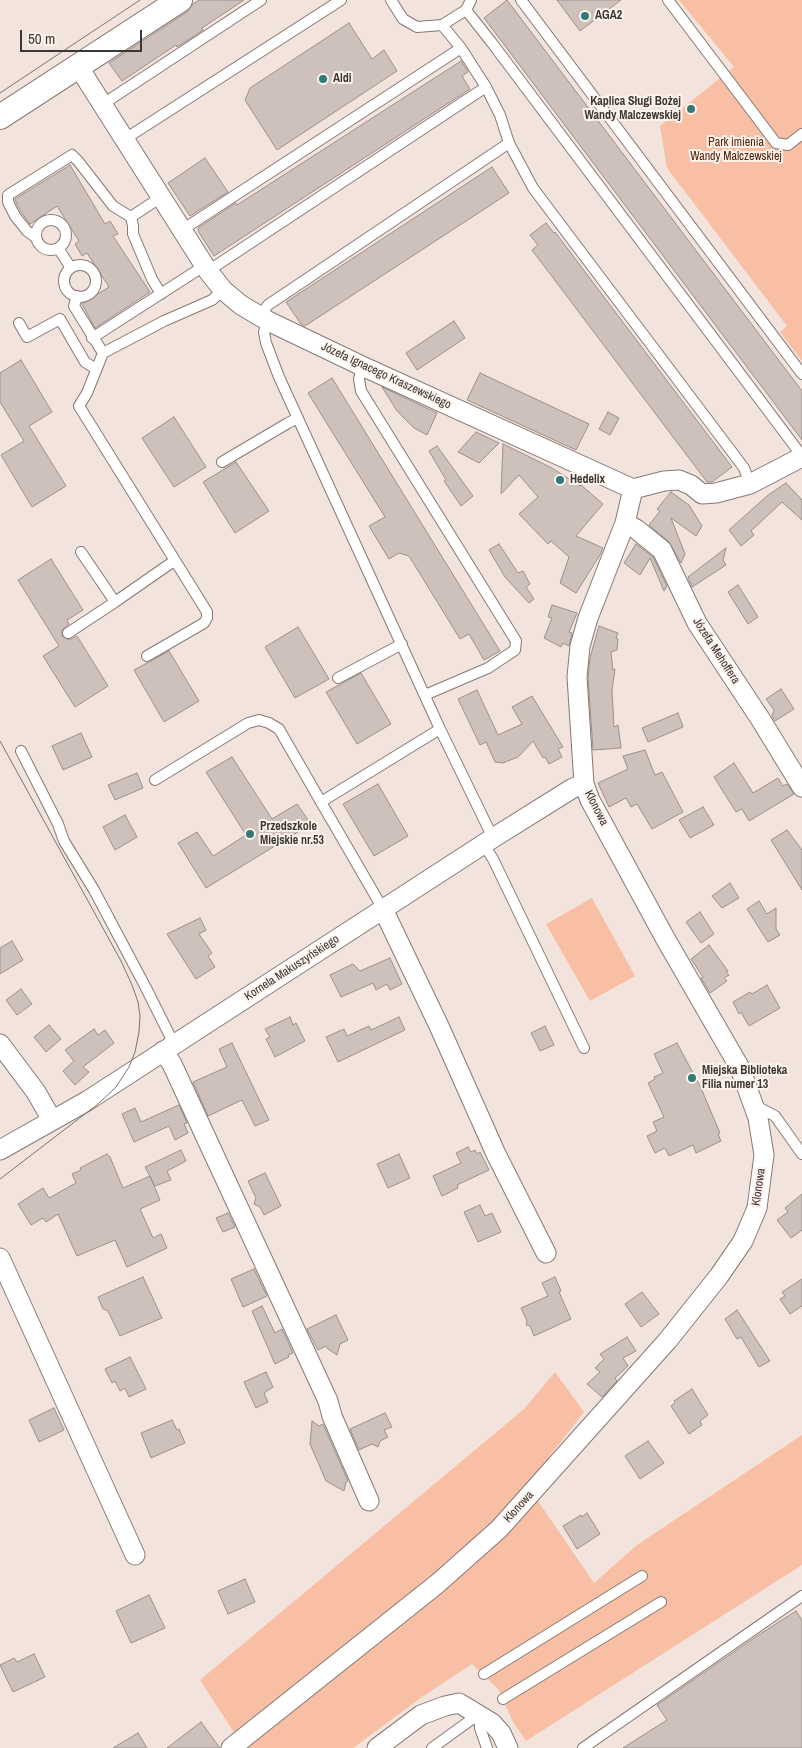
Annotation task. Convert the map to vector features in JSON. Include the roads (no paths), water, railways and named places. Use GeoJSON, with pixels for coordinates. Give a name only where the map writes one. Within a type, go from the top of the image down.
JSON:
{"type":"FeatureCollection","features":[{"type":"Feature","properties":{"kind":"street"},"geometry":{"type":"LineString","coordinates":[[0,118],[180,0]]}},
{"type":"Feature","properties":{"kind":"street","name":"Józefa Ignacego Kraszewskiego"},"geometry":{"type":"LineString","coordinates":[[78,66],[206,269],[223,290],[241,305],[264,319],[362,366],[633,489]]}},
{"type":"Feature","properties":{"kind":"street"},"geometry":{"type":"LineString","coordinates":[[633,489],[664,480],[679,480],[691,485],[702,494],[716,493],[750,484],[802,456]]}},
{"type":"Feature","properties":{"kind":"street","name":"Klonowa"},"geometry":{"type":"LineString","coordinates":[[231,1748],[437,1584],[499,1529],[668,1340],[720,1276],[743,1241],[757,1208],[764,1155],[758,1118],[740,1068],[660,930],[584,784],[577,677],[580,646],[588,618],[625,523],[633,489]]}},
{"type":"Feature","properties":{"kind":"street","name":"Józefa Mehoffera"},"geometry":{"type":"LineString","coordinates":[[625,523],[636,529],[662,550],[697,623],[802,786]]}},
{"type":"Feature","properties":{"kind":"street","name":"Kornela Makuszyńskiego"},"geometry":{"type":"LineString","coordinates":[[0,1150],[87,1101],[488,842],[573,788],[584,784]]}},
{"type":"Feature","properties":{"kind":"street"},"geometry":{"type":"LineString","coordinates":[[383,910],[439,1026],[496,1154],[546,1254]]}},
{"type":"Feature","properties":{"kind":"street"},"geometry":{"type":"LineString","coordinates":[[0,1044],[36,1092],[52,1120]]}},
{"type":"Feature","properties":{"kind":"street"},"geometry":{"type":"LineString","coordinates":[[168,1048],[172,1064],[328,1401],[332,1416],[369,1501]]}},
{"type":"Feature","properties":{"kind":"street"},"geometry":{"type":"LineString","coordinates":[[0,1258],[135,1555]]}},
{"type":"Feature","properties":{"kind":"street"},"geometry":{"type":"LineString","coordinates":[[377,1748],[421,1715],[445,1706],[459,1704],[492,1723],[501,1733],[508,1748]]}},
{"type":"Feature","properties":{"kind":"lane"},"geometry":{"type":"LineString","coordinates":[[103,104],[261,0]]}},
{"type":"Feature","properties":{"kind":"lane"},"geometry":{"type":"LineString","coordinates":[[125,139],[341,0]]}},
{"type":"Feature","properties":{"kind":"lane"},"geometry":{"type":"LineString","coordinates":[[391,0],[403,19],[417,27],[442,25],[466,10],[471,0]]}},
{"type":"Feature","properties":{"kind":"lane"},"geometry":{"type":"LineString","coordinates":[[520,0],[802,374]]}},
{"type":"Feature","properties":{"kind":"lane"},"geometry":{"type":"LineString","coordinates":[[668,0],[776,143],[788,145],[802,134]]}},
{"type":"Feature","properties":{"kind":"lane"},"geometry":{"type":"LineString","coordinates":[[466,10],[802,456]]}},
{"type":"Feature","properties":{"kind":"lane"},"geometry":{"type":"LineString","coordinates":[[442,25],[486,87],[500,115],[508,143],[533,188],[744,468],[750,484]]}},
{"type":"Feature","properties":{"kind":"lane"},"geometry":{"type":"LineString","coordinates":[[182,230],[460,48]]}},
{"type":"Feature","properties":{"kind":"lane"},"geometry":{"type":"LineString","coordinates":[[92,338],[161,294],[206,269],[486,87]]}},
{"type":"Feature","properties":{"kind":"lane"},"geometry":{"type":"LineString","coordinates":[[508,143],[268,304],[264,319],[264,332],[266,343],[279,377],[425,695],[488,842],[493,859],[584,1048]]}},
{"type":"Feature","properties":{"kind":"lane"},"geometry":{"type":"LineString","coordinates":[[36,237],[27,231],[15,216],[8,202],[8,195],[72,155],[113,206],[130,217],[133,234],[152,279],[161,294]]}},
{"type":"Feature","properties":{"kind":"lane"},"geometry":{"type":"LineString","coordinates":[[130,217],[161,197]]}},
{"type":"Feature","properties":{"kind":"lane"},"geometry":{"type":"LineString","coordinates":[[55,220],[64,228],[66,240],[58,248],[46,250],[37,243],[36,237],[39,226],[43,222],[55,220]]}},
{"type":"Feature","properties":{"kind":"lane"},"geometry":{"type":"LineString","coordinates":[[58,248],[71,268]]}},
{"type":"Feature","properties":{"kind":"lane"},"geometry":{"type":"LineString","coordinates":[[83,265],[89,267],[96,278],[93,290],[83,296],[77,296],[71,294],[64,284],[67,272],[71,268],[83,265]]}},
{"type":"Feature","properties":{"kind":"lane"},"geometry":{"type":"LineString","coordinates":[[146,656],[204,623],[207,618],[207,612],[79,406],[87,394],[103,353],[164,321],[212,300],[223,290]]}},
{"type":"Feature","properties":{"kind":"lane"},"geometry":{"type":"LineString","coordinates":[[77,296],[74,306],[103,353]]}},
{"type":"Feature","properties":{"kind":"lane"},"geometry":{"type":"LineString","coordinates":[[19,323],[27,337],[60,319],[85,362],[96,369]]}},
{"type":"Feature","properties":{"kind":"lane"},"geometry":{"type":"LineString","coordinates":[[362,366],[359,379],[361,391],[516,641],[515,650],[488,668],[425,695]]}},
{"type":"Feature","properties":{"kind":"lane"},"geometry":{"type":"LineString","coordinates":[[222,462],[298,418]]}},
{"type":"Feature","properties":{"kind":"lane"},"geometry":{"type":"LineString","coordinates":[[81,552],[115,602]]}},
{"type":"Feature","properties":{"kind":"lane"},"geometry":{"type":"LineString","coordinates":[[68,633],[174,561]]}},
{"type":"Feature","properties":{"kind":"lane"},"geometry":{"type":"LineString","coordinates":[[338,678],[402,644]]}},
{"type":"Feature","properties":{"kind":"lane"},"geometry":{"type":"LineString","coordinates":[[155,780],[248,723],[259,720],[269,723],[279,729],[383,910]]}},
{"type":"Feature","properties":{"kind":"lane"},"geometry":{"type":"LineString","coordinates":[[321,802],[440,729]]}},
{"type":"Feature","properties":{"kind":"lane"},"geometry":{"type":"LineString","coordinates":[[21,751],[58,824],[64,841],[94,890],[146,988],[168,1048]]}},
{"type":"Feature","properties":{"kind":"lane"},"geometry":{"type":"LineString","coordinates":[[754,1105],[775,1116],[802,1154]]}},
{"type":"Feature","properties":{"kind":"lane"},"geometry":{"type":"LineString","coordinates":[[484,1674],[642,1576]]}},
{"type":"Feature","properties":{"kind":"lane"},"geometry":{"type":"LineString","coordinates":[[583,1748],[802,1596]]}},
{"type":"Feature","properties":{"kind":"lane"},"geometry":{"type":"LineString","coordinates":[[503,1699],[661,1602]]}},
{"type":"Feature","properties":{"kind":"lane"},"geometry":{"type":"LineString","coordinates":[[432,1748],[479,1714]]}},
{"type":"Feature","properties":{"kind":"lane"},"geometry":{"type":"LineString","coordinates":[[479,1714],[480,1728],[487,1748]]}},
{"type":"Feature","properties":{"kind":"tram line"},"geometry":{"type":"LineString","coordinates":[[0,93],[140,0]]}},
{"type":"Feature","properties":{"kind":"tram line"},"geometry":{"type":"LineString","coordinates":[[0,741],[121,961],[138,1002],[140,1016],[135,1052],[129,1067],[116,1087],[98,1104],[0,1179]]}},
{"type":"Feature","properties":{"kind":"place","name":"AGA2"},"geometry":{"type":"Point","coordinates":[585,16]}},
{"type":"Feature","properties":{"kind":"place","name":"Aldi"},"geometry":{"type":"Point","coordinates":[323,79]}},
{"type":"Feature","properties":{"kind":"place","name":"Kaplica Sługi Bożej Wandy Malczewskiej"},"geometry":{"type":"Point","coordinates":[691,109]}},
{"type":"Feature","properties":{"kind":"place","name":"Hedelix"},"geometry":{"type":"Point","coordinates":[560,480]}},
{"type":"Feature","properties":{"kind":"place","name":"Przedszkole Miejskie nr.53"},"geometry":{"type":"Point","coordinates":[250,834]}},
{"type":"Feature","properties":{"kind":"place","name":"Miejska Biblioteka Filia numer 13"},"geometry":{"type":"Point","coordinates":[692,1078]}},
{"type":"Feature","properties":{"kind":"park label","name":"Park imienia Wandy Malczewskiej"},"geometry":{"type":"Point","coordinates":[736,150]}}]}
